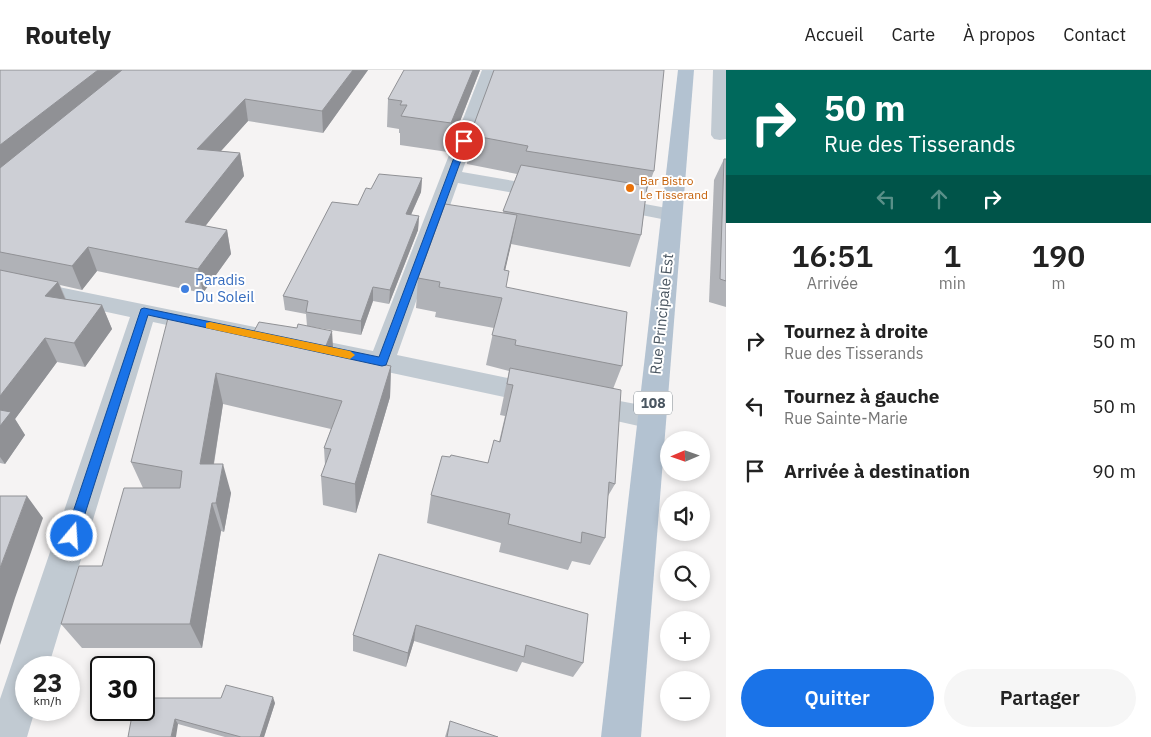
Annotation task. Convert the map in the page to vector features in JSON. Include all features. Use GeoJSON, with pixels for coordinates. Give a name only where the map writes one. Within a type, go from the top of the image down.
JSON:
{"type":"FeatureCollection","features":[{"type":"Feature","properties":{"kind":"main road","name":"Rue Principale Est"},"geometry":{"type":"LineString","coordinates":[[621,737],[686,70]]}},
{"type":"Feature","properties":{"kind":"street"},"geometry":{"type":"LineString","coordinates":[[382,362],[490,70]]}},
{"type":"Feature","properties":{"kind":"street"},"geometry":{"type":"LineString","coordinates":[[720,135],[721,70]]}},
{"type":"Feature","properties":{"kind":"street"},"geometry":{"type":"LineString","coordinates":[[451,176],[672,215]]}},
{"type":"Feature","properties":{"kind":"street"},"geometry":{"type":"LineString","coordinates":[[0,282],[652,418]]}},
{"type":"Feature","properties":{"kind":"street"},"geometry":{"type":"LineString","coordinates":[[33,656],[144,311]]}},
{"type":"Feature","properties":{"kind":"street"},"geometry":{"type":"LineString","coordinates":[[7,737],[15,712]]}},
{"type":"Feature","properties":{"kind":"building"},"geometry":{"type":"Polygon","coordinates":[[[0,70],[98,70],[0,145],[0,70]]]}},
{"type":"Feature","properties":{"kind":"building"},"geometry":{"type":"Polygon","coordinates":[[[122,70],[353,70],[322,111],[245,99],[197,149],[240,153],[185,222],[227,230],[198,269],[88,247],[72,266],[0,252],[0,168],[122,70]]]}},
{"type":"Feature","properties":{"kind":"building"},"geometry":{"type":"Polygon","coordinates":[[[404,70],[473,70],[451,123],[401,116],[407,105],[400,105],[402,101],[388,99],[404,70]]]}},
{"type":"Feature","properties":{"kind":"building"},"geometry":{"type":"Polygon","coordinates":[[[494,70],[664,70],[654,171],[526,151],[528,146],[470,135],[494,70]]]}},
{"type":"Feature","properties":{"kind":"building"},"geometry":{"type":"Polygon","coordinates":[[[724,159],[726,159],[726,281],[720,279],[724,159]]]}},
{"type":"Feature","properties":{"kind":"building"},"geometry":{"type":"Polygon","coordinates":[[[521,165],[647,186],[641,235],[503,211],[521,165]]]}},
{"type":"Feature","properties":{"kind":"building"},"geometry":{"type":"Polygon","coordinates":[[[379,174],[422,178],[406,214],[419,216],[390,290],[373,287],[361,321],[306,312],[308,301],[283,296],[332,202],[358,205],[366,188],[371,189],[379,174]]]}},
{"type":"Feature","properties":{"kind":"building"},"geometry":{"type":"Polygon","coordinates":[[[445,204],[517,215],[504,270],[509,271],[506,287],[627,312],[622,366],[515,345],[516,340],[492,335],[502,298],[439,287],[440,282],[418,278],[445,204]]]}},
{"type":"Feature","properties":{"kind":"building"},"geometry":{"type":"Polygon","coordinates":[[[0,270],[58,282],[45,296],[102,305],[74,343],[45,338],[0,396],[0,270]]]}},
{"type":"Feature","properties":{"kind":"building"},"geometry":{"type":"Polygon","coordinates":[[[168,318],[251,337],[259,322],[297,328],[298,324],[332,331],[323,353],[391,366],[355,484],[321,476],[331,449],[324,448],[342,401],[216,373],[200,464],[223,464],[216,503],[212,503],[190,624],[61,624],[79,566],[102,566],[124,488],[180,488],[182,471],[131,462],[168,318]]]}},
{"type":"Feature","properties":{"kind":"building"},"geometry":{"type":"Polygon","coordinates":[[[510,368],[621,390],[615,484],[609,482],[605,538],[582,532],[581,543],[508,524],[510,514],[431,495],[442,456],[450,457],[451,455],[488,463],[494,440],[500,442],[513,385],[507,384],[510,368]]]}},
{"type":"Feature","properties":{"kind":"building"},"geometry":{"type":"Polygon","coordinates":[[[0,410],[11,412],[0,426],[0,410]]]}},
{"type":"Feature","properties":{"kind":"building"},"geometry":{"type":"Polygon","coordinates":[[[0,496],[27,496],[0,568],[0,496]]]}},
{"type":"Feature","properties":{"kind":"building"},"geometry":{"type":"Polygon","coordinates":[[[379,554],[588,614],[583,663],[526,645],[524,657],[416,625],[408,653],[353,635],[379,554]]]}},
{"type":"Feature","properties":{"kind":"building"},"geometry":{"type":"Polygon","coordinates":[[[226,685],[273,697],[260,737],[241,737],[175,719],[171,737],[128,737],[131,721],[155,721],[155,698],[221,698],[226,685]]]}},
{"type":"Feature","properties":{"kind":"building"},"geometry":{"type":"Polygon","coordinates":[[[450,721],[498,737],[447,737],[450,721]]]}},
{"type":"Feature","properties":{"kind":"slow traffic"},"geometry":{"type":"LineString","coordinates":[[210,325],[350,355]]}},
{"type":"Feature","properties":{"kind":"place","name":"Bar Bistro Le Tisserand"},"geometry":{"type":"Point","coordinates":[630,188]}},
{"type":"Feature","properties":{"kind":"place","name":"Paradis Du Soleil"},"geometry":{"type":"Point","coordinates":[185,289]}},
{"type":"Feature","properties":{"kind":"route"},"geometry":{"type":"LineString","coordinates":[[72,536],[144,311],[382,362],[464,141]]}}]}
